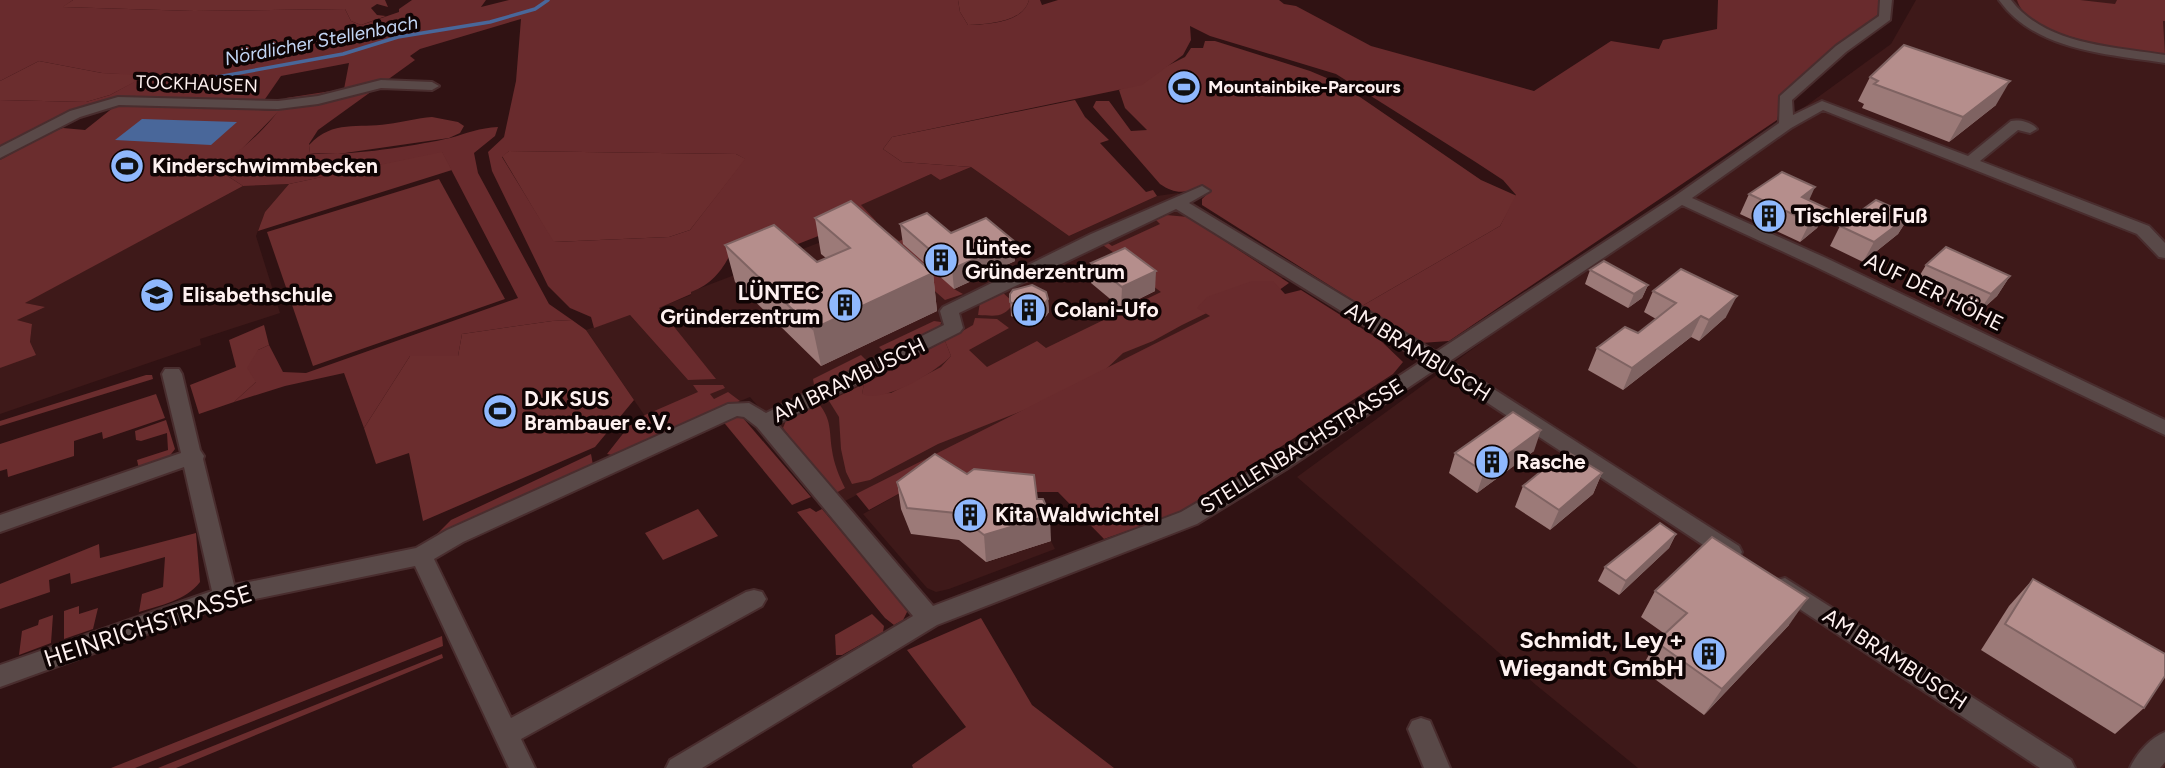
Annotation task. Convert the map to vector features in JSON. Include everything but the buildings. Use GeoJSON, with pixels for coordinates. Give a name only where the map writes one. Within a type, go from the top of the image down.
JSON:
{"type":"FeatureCollection","features":[{"type":"Feature","properties":{"kind":"street"},"geometry":{"type":"LineString","coordinates":[[1786,125],[1785,99],[1841,49],[1877,25],[1885,17],[1886,0]]}},
{"type":"Feature","properties":{"kind":"street"},"geometry":{"type":"LineString","coordinates":[[2005,0],[2017,17],[2045,32],[2096,47],[2165,59]]}},
{"type":"Feature","properties":{"kind":"street","name":"TOCKHAUSEN"},"geometry":{"type":"LineString","coordinates":[[47,128],[97,105],[118,101],[278,105],[309,102],[381,84],[432,86]]}},
{"type":"Feature","properties":{"kind":"street","name":"STELLENBACHSTRASSE"},"geometry":{"type":"LineString","coordinates":[[679,768],[929,618],[1189,518],[1281,464],[1681,199],[1786,125],[1822,106],[2165,239]]}},
{"type":"Feature","properties":{"kind":"street"},"geometry":{"type":"LineString","coordinates":[[1969,163],[2017,124],[2030,129]]}},
{"type":"Feature","properties":{"kind":"street"},"geometry":{"type":"LineString","coordinates":[[0,153],[47,128]]}},
{"type":"Feature","properties":{"kind":"street"},"geometry":{"type":"LineString","coordinates":[[1178,202],[1202,191]]}},
{"type":"Feature","properties":{"kind":"street","name":"AUF DER HÖHE"},"geometry":{"type":"LineString","coordinates":[[1681,199],[1820,262],[2165,428]]}},
{"type":"Feature","properties":{"kind":"street","name":"AM BRAMBUSCH"},"geometry":{"type":"LineString","coordinates":[[764,422],[954,328],[949,310],[1178,202],[1437,361],[2062,768]]}},
{"type":"Feature","properties":{"kind":"street","name":"STELLENBACHSTRASSE"},"geometry":{"type":"LineString","coordinates":[[2143,230],[2165,253]]}},
{"type":"Feature","properties":{"kind":"street"},"geometry":{"type":"LineString","coordinates":[[172,374],[194,456],[225,596]]}},
{"type":"Feature","properties":{"kind":"street","name":"HEINRICHSTRASSE"},"geometry":{"type":"LineString","coordinates":[[0,676],[225,596],[421,556],[455,536],[734,409],[749,410],[764,422]]}},
{"type":"Feature","properties":{"kind":"street"},"geometry":{"type":"LineString","coordinates":[[764,422],[929,618]]}},
{"type":"Feature","properties":{"kind":"street"},"geometry":{"type":"LineString","coordinates":[[0,524],[194,456]]}},
{"type":"Feature","properties":{"kind":"street"},"geometry":{"type":"LineString","coordinates":[[421,556],[522,768]]}},
{"type":"Feature","properties":{"kind":"street"},"geometry":{"type":"LineString","coordinates":[[506,734],[754,599]]}},
{"type":"Feature","properties":{"kind":"street"},"geometry":{"type":"LineString","coordinates":[[1420,729],[1437,768]]}},
{"type":"Feature","properties":{"kind":"street"},"geometry":{"type":"LineString","coordinates":[[2143,768],[2165,744]]}},
{"type":"Feature","properties":{"kind":"shaded area"},"geometry":{"type":"Polygon","coordinates":[[[0,0],[73,0],[63,7],[194,11],[345,9],[351,21],[361,25],[399,12],[399,9],[412,0],[486,0],[481,7],[509,0],[958,0],[960,12],[968,25],[995,23],[1012,18],[1025,8],[1029,0],[1040,0],[1042,5],[1058,0],[1279,0],[1284,4],[1296,6],[1371,46],[1534,91],[1611,41],[1659,49],[1663,40],[1717,29],[1718,0],[1888,0],[1870,25],[1784,92],[1777,120],[1449,341],[1421,343],[1362,306],[1500,226],[1516,195],[1503,180],[1336,74],[1210,36],[1190,26],[1191,40],[1183,55],[1142,85],[892,137],[883,149],[902,162],[971,167],[940,180],[931,174],[861,205],[876,221],[846,232],[821,235],[780,251],[755,242],[748,235],[728,244],[732,251],[711,281],[691,294],[659,308],[716,379],[688,380],[630,315],[594,328],[591,317],[570,308],[548,286],[492,171],[488,152],[504,137],[516,81],[521,19],[420,49],[410,56],[415,60],[318,130],[309,144],[310,153],[360,152],[400,147],[498,127],[495,136],[474,153],[478,173],[549,304],[572,320],[462,334],[458,356],[410,356],[364,428],[344,373],[285,386],[234,402],[256,382],[247,368],[258,350],[269,345],[283,372],[306,373],[518,298],[442,152],[289,184],[243,186],[217,169],[264,128],[286,98],[344,89],[349,63],[281,76],[263,102],[116,99],[96,103],[66,115],[0,149],[0,100],[86,102],[110,95],[134,82],[137,75],[102,73],[39,61],[0,81],[0,0]],[[509,151],[502,157],[554,242],[669,237],[690,230],[745,159],[736,154],[509,151]]]}},
{"type":"Feature","properties":{"kind":"shaded area"},"geometry":{"type":"Polygon","coordinates":[[[73,0],[385,0],[388,7],[377,4],[371,8],[377,15],[386,16],[361,25],[351,21],[345,9],[194,11],[62,7],[73,0]]]}},
{"type":"Feature","properties":{"kind":"shaded area"},"geometry":{"type":"Polygon","coordinates":[[[958,0],[1029,0],[1025,8],[1012,18],[994,23],[968,25],[960,12],[958,0]]]}},
{"type":"Feature","properties":{"kind":"shaded area"},"geometry":{"type":"Polygon","coordinates":[[[1916,0],[2165,0],[2165,768],[1638,768],[1536,685],[1297,477],[1891,44],[1916,0]]]}},
{"type":"Feature","properties":{"kind":"shaded area"},"geometry":{"type":"Polygon","coordinates":[[[2017,0],[2080,0],[2115,4],[2117,0],[2165,0],[2165,55],[2105,45],[2059,33],[2025,14],[2017,0]]]}},
{"type":"Feature","properties":{"kind":"shaded area"},"geometry":{"type":"Polygon","coordinates":[[[1205,41],[1215,41],[1310,71],[1341,84],[1481,180],[1517,196],[1500,226],[1362,306],[1202,205],[1202,199],[1207,194],[1197,188],[1183,192],[1174,191],[1160,184],[1093,107],[1096,101],[1109,101],[1131,131],[1147,130],[1125,108],[1119,90],[1185,57],[1191,48],[1203,48],[1205,41]]]}},
{"type":"Feature","properties":{"kind":"shaded area"},"geometry":{"type":"Polygon","coordinates":[[[39,61],[102,73],[137,74],[135,82],[110,95],[86,102],[0,100],[0,81],[39,61]]]}},
{"type":"Feature","properties":{"kind":"shaded area"},"geometry":{"type":"Polygon","coordinates":[[[1075,100],[1085,117],[1109,140],[1100,143],[1146,192],[1153,190],[1157,196],[1069,236],[971,167],[902,162],[883,149],[892,137],[1075,100]]]}},
{"type":"Feature","properties":{"kind":"shaded area"},"geometry":{"type":"Polygon","coordinates":[[[119,103],[279,111],[239,152],[217,169],[243,186],[25,303],[45,307],[17,320],[32,324],[30,342],[36,355],[0,368],[0,160],[51,132],[63,128],[85,130],[119,103]]]}},
{"type":"Feature","properties":{"kind":"shaded area"},"geometry":{"type":"Polygon","coordinates":[[[432,117],[458,122],[464,126],[460,133],[449,138],[338,154],[310,153],[309,145],[318,137],[337,128],[432,117]]]}},
{"type":"Feature","properties":{"kind":"shaded area"},"geometry":{"type":"Polygon","coordinates":[[[442,151],[452,170],[258,231],[265,212],[289,184],[442,151]]]}},
{"type":"Feature","properties":{"kind":"shaded area"},"geometry":{"type":"Polygon","coordinates":[[[509,151],[736,154],[746,159],[690,230],[669,237],[553,242],[502,156],[509,151]]]}},
{"type":"Feature","properties":{"kind":"shaded area"},"geometry":{"type":"Polygon","coordinates":[[[971,167],[1069,236],[1157,196],[1178,193],[1303,272],[1273,281],[1211,316],[841,503],[750,397],[658,435],[586,330],[630,315],[688,380],[658,308],[691,295],[690,292],[876,221],[860,205],[931,174],[940,180],[971,167]]]}},
{"type":"Feature","properties":{"kind":"shaded area"},"geometry":{"type":"Polygon","coordinates":[[[439,179],[505,299],[313,366],[267,232],[439,179]]]}},
{"type":"Feature","properties":{"kind":"shaded area","name":"Elisabethschule"},"geometry":{"type":"Polygon","coordinates":[[[289,184],[265,212],[256,236],[280,313],[200,339],[201,345],[0,414],[0,368],[30,342],[32,324],[16,320],[43,307],[24,303],[243,186],[289,184]]]}},
{"type":"Feature","properties":{"kind":"shaded area"},"geometry":{"type":"Polygon","coordinates":[[[1166,215],[1188,217],[1289,283],[1275,293],[1213,310],[1153,341],[1123,353],[1104,371],[1032,407],[938,444],[870,480],[852,484],[846,472],[841,449],[839,417],[829,401],[864,384],[862,394],[891,393],[941,367],[951,356],[945,341],[973,325],[975,318],[997,319],[1009,328],[969,350],[987,367],[1037,341],[1046,348],[1161,292],[1100,243],[1104,240],[1112,246],[1160,224],[1156,220],[1166,215]]]}},
{"type":"Feature","properties":{"kind":"shaded area"},"geometry":{"type":"Polygon","coordinates":[[[876,230],[885,230],[899,241],[926,230],[954,289],[963,294],[945,300],[873,237],[876,230]]]}},
{"type":"Feature","properties":{"kind":"shaded area"},"geometry":{"type":"Polygon","coordinates":[[[1252,281],[1273,281],[1285,294],[1301,290],[1380,340],[1403,362],[1393,374],[1177,514],[1104,539],[1058,492],[1001,492],[933,475],[869,510],[856,494],[1210,316],[1197,308],[1207,297],[1252,281]]]}},
{"type":"Feature","properties":{"kind":"shaded area"},"geometry":{"type":"Polygon","coordinates":[[[1000,290],[1014,303],[1010,308],[999,315],[978,315],[980,302],[1000,290]]]}},
{"type":"Feature","properties":{"kind":"shaded area","name":"DJK SUS Brambauer e.V."},"geometry":{"type":"Polygon","coordinates":[[[572,320],[586,330],[634,400],[595,447],[423,521],[409,453],[376,464],[364,428],[410,356],[458,356],[462,334],[572,320]]]}},
{"type":"Feature","properties":{"kind":"shaded area"},"geometry":{"type":"Polygon","coordinates":[[[934,321],[941,322],[940,329],[886,354],[879,347],[934,321]]]}},
{"type":"Feature","properties":{"kind":"shaded area"},"geometry":{"type":"Polygon","coordinates":[[[264,325],[269,345],[258,350],[256,382],[234,402],[199,414],[190,385],[236,367],[229,340],[264,325]]]}},
{"type":"Feature","properties":{"kind":"shaded area"},"geometry":{"type":"Polygon","coordinates":[[[945,341],[951,356],[934,370],[909,385],[883,395],[862,394],[864,384],[945,341]]]}},
{"type":"Feature","properties":{"kind":"shaded area"},"geometry":{"type":"Polygon","coordinates":[[[861,355],[868,362],[821,386],[814,385],[813,379],[861,355]]]}},
{"type":"Feature","properties":{"kind":"shaded area"},"geometry":{"type":"Polygon","coordinates":[[[152,375],[153,379],[0,426],[0,421],[152,375]]]}},
{"type":"Feature","properties":{"kind":"shaded area"},"geometry":{"type":"Polygon","coordinates":[[[693,385],[723,385],[725,388],[710,394],[714,399],[728,392],[740,401],[626,449],[620,457],[607,454],[629,426],[645,415],[698,392],[693,385]]]}},
{"type":"Feature","properties":{"kind":"shaded area"},"geometry":{"type":"Polygon","coordinates":[[[156,394],[165,418],[103,439],[102,432],[74,441],[74,456],[8,477],[7,469],[0,471],[0,444],[156,394]]]}},
{"type":"Feature","properties":{"kind":"shaded area"},"geometry":{"type":"Polygon","coordinates":[[[818,403],[828,420],[834,460],[845,488],[834,494],[783,428],[787,418],[818,403]]]}},
{"type":"Feature","properties":{"kind":"shaded area"},"geometry":{"type":"Polygon","coordinates":[[[731,415],[743,418],[811,497],[792,505],[721,419],[731,415]]]}},
{"type":"Feature","properties":{"kind":"shaded area"},"geometry":{"type":"Polygon","coordinates":[[[166,420],[175,449],[168,458],[139,469],[137,460],[168,450],[167,433],[141,441],[136,440],[135,431],[166,420]]]}},
{"type":"Feature","properties":{"kind":"shaded area"},"geometry":{"type":"Polygon","coordinates":[[[591,454],[593,465],[435,536],[451,520],[591,454]]]}},
{"type":"Feature","properties":{"kind":"shaded area"},"geometry":{"type":"Polygon","coordinates":[[[933,475],[911,534],[959,540],[987,562],[1051,541],[1055,549],[949,589],[936,592],[927,588],[863,514],[933,475]]]}},
{"type":"Feature","properties":{"kind":"shaded area"},"geometry":{"type":"Polygon","coordinates":[[[810,508],[816,512],[822,509],[908,610],[903,620],[894,625],[885,618],[797,512],[810,508]]]}},
{"type":"Feature","properties":{"kind":"shaded area"},"geometry":{"type":"Polygon","coordinates":[[[698,509],[718,536],[663,560],[645,533],[698,509]]]}},
{"type":"Feature","properties":{"kind":"shaded area"},"geometry":{"type":"Polygon","coordinates":[[[196,533],[200,582],[187,594],[172,602],[139,612],[142,594],[163,587],[165,557],[71,584],[70,573],[49,580],[50,592],[0,609],[0,584],[99,544],[100,558],[196,533]]]}},
{"type":"Feature","properties":{"kind":"shaded area"},"geometry":{"type":"Polygon","coordinates":[[[79,606],[79,614],[98,608],[93,629],[64,639],[64,611],[79,606]]]}},
{"type":"Feature","properties":{"kind":"shaded area"},"geometry":{"type":"Polygon","coordinates":[[[872,614],[884,626],[883,632],[842,655],[836,655],[835,635],[872,614]]]}},
{"type":"Feature","properties":{"kind":"shaded area"},"geometry":{"type":"Polygon","coordinates":[[[53,615],[51,643],[19,655],[22,631],[53,615]]]}},
{"type":"Feature","properties":{"kind":"shaded area"},"geometry":{"type":"Polygon","coordinates":[[[981,618],[1032,705],[1114,768],[913,768],[912,765],[966,727],[907,650],[981,618]]]}},
{"type":"Feature","properties":{"kind":"shaded area"},"geometry":{"type":"Polygon","coordinates":[[[442,636],[443,646],[135,768],[111,768],[442,636]]]}},
{"type":"Feature","properties":{"kind":"shaded area"},"geometry":{"type":"Polygon","coordinates":[[[442,654],[443,658],[176,768],[158,768],[442,654]]]}},
{"type":"Feature","properties":{"kind":"water"},"geometry":{"type":"Polygon","coordinates":[[[142,119],[237,122],[211,145],[115,140],[142,119]]]}},
{"type":"Feature","properties":{"kind":"waterway","name":"Nördlicher Stellenbach"},"geometry":{"type":"LineString","coordinates":[[179,84],[343,54],[398,37],[490,22],[535,9],[548,0]]}},
{"type":"Feature","properties":{"kind":"place","name":"Mountainbike-Parcours"},"geometry":{"type":"Point","coordinates":[1184,87]}},
{"type":"Feature","properties":{"kind":"place","name":"Kinderschwimmbecken"},"geometry":{"type":"Point","coordinates":[127,166]}},
{"type":"Feature","properties":{"kind":"place","name":"Tischlerei Fuß"},"geometry":{"type":"Point","coordinates":[1769,216]}},
{"type":"Feature","properties":{"kind":"place","name":"Lüntec Gründerzentrum"},"geometry":{"type":"Point","coordinates":[941,260]}},
{"type":"Feature","properties":{"kind":"place","name":"Elisabethschule"},"geometry":{"type":"Point","coordinates":[157,295]}},
{"type":"Feature","properties":{"kind":"place","name":"LÜNTEC Gründerzentrum"},"geometry":{"type":"Point","coordinates":[845,305]}},
{"type":"Feature","properties":{"kind":"place","name":"Colani-Ufo"},"geometry":{"type":"Point","coordinates":[1029,310]}},
{"type":"Feature","properties":{"kind":"place","name":"DJK SUS Brambauer e.V."},"geometry":{"type":"Point","coordinates":[500,411]}},
{"type":"Feature","properties":{"kind":"place","name":"Rasche"},"geometry":{"type":"Point","coordinates":[1492,462]}},
{"type":"Feature","properties":{"kind":"place","name":"Kita Waldwichtel"},"geometry":{"type":"Point","coordinates":[970,515]}},
{"type":"Feature","properties":{"kind":"place","name":"Schmidt, Ley + Wiegandt GmbH"},"geometry":{"type":"Point","coordinates":[1709,654]}}]}
